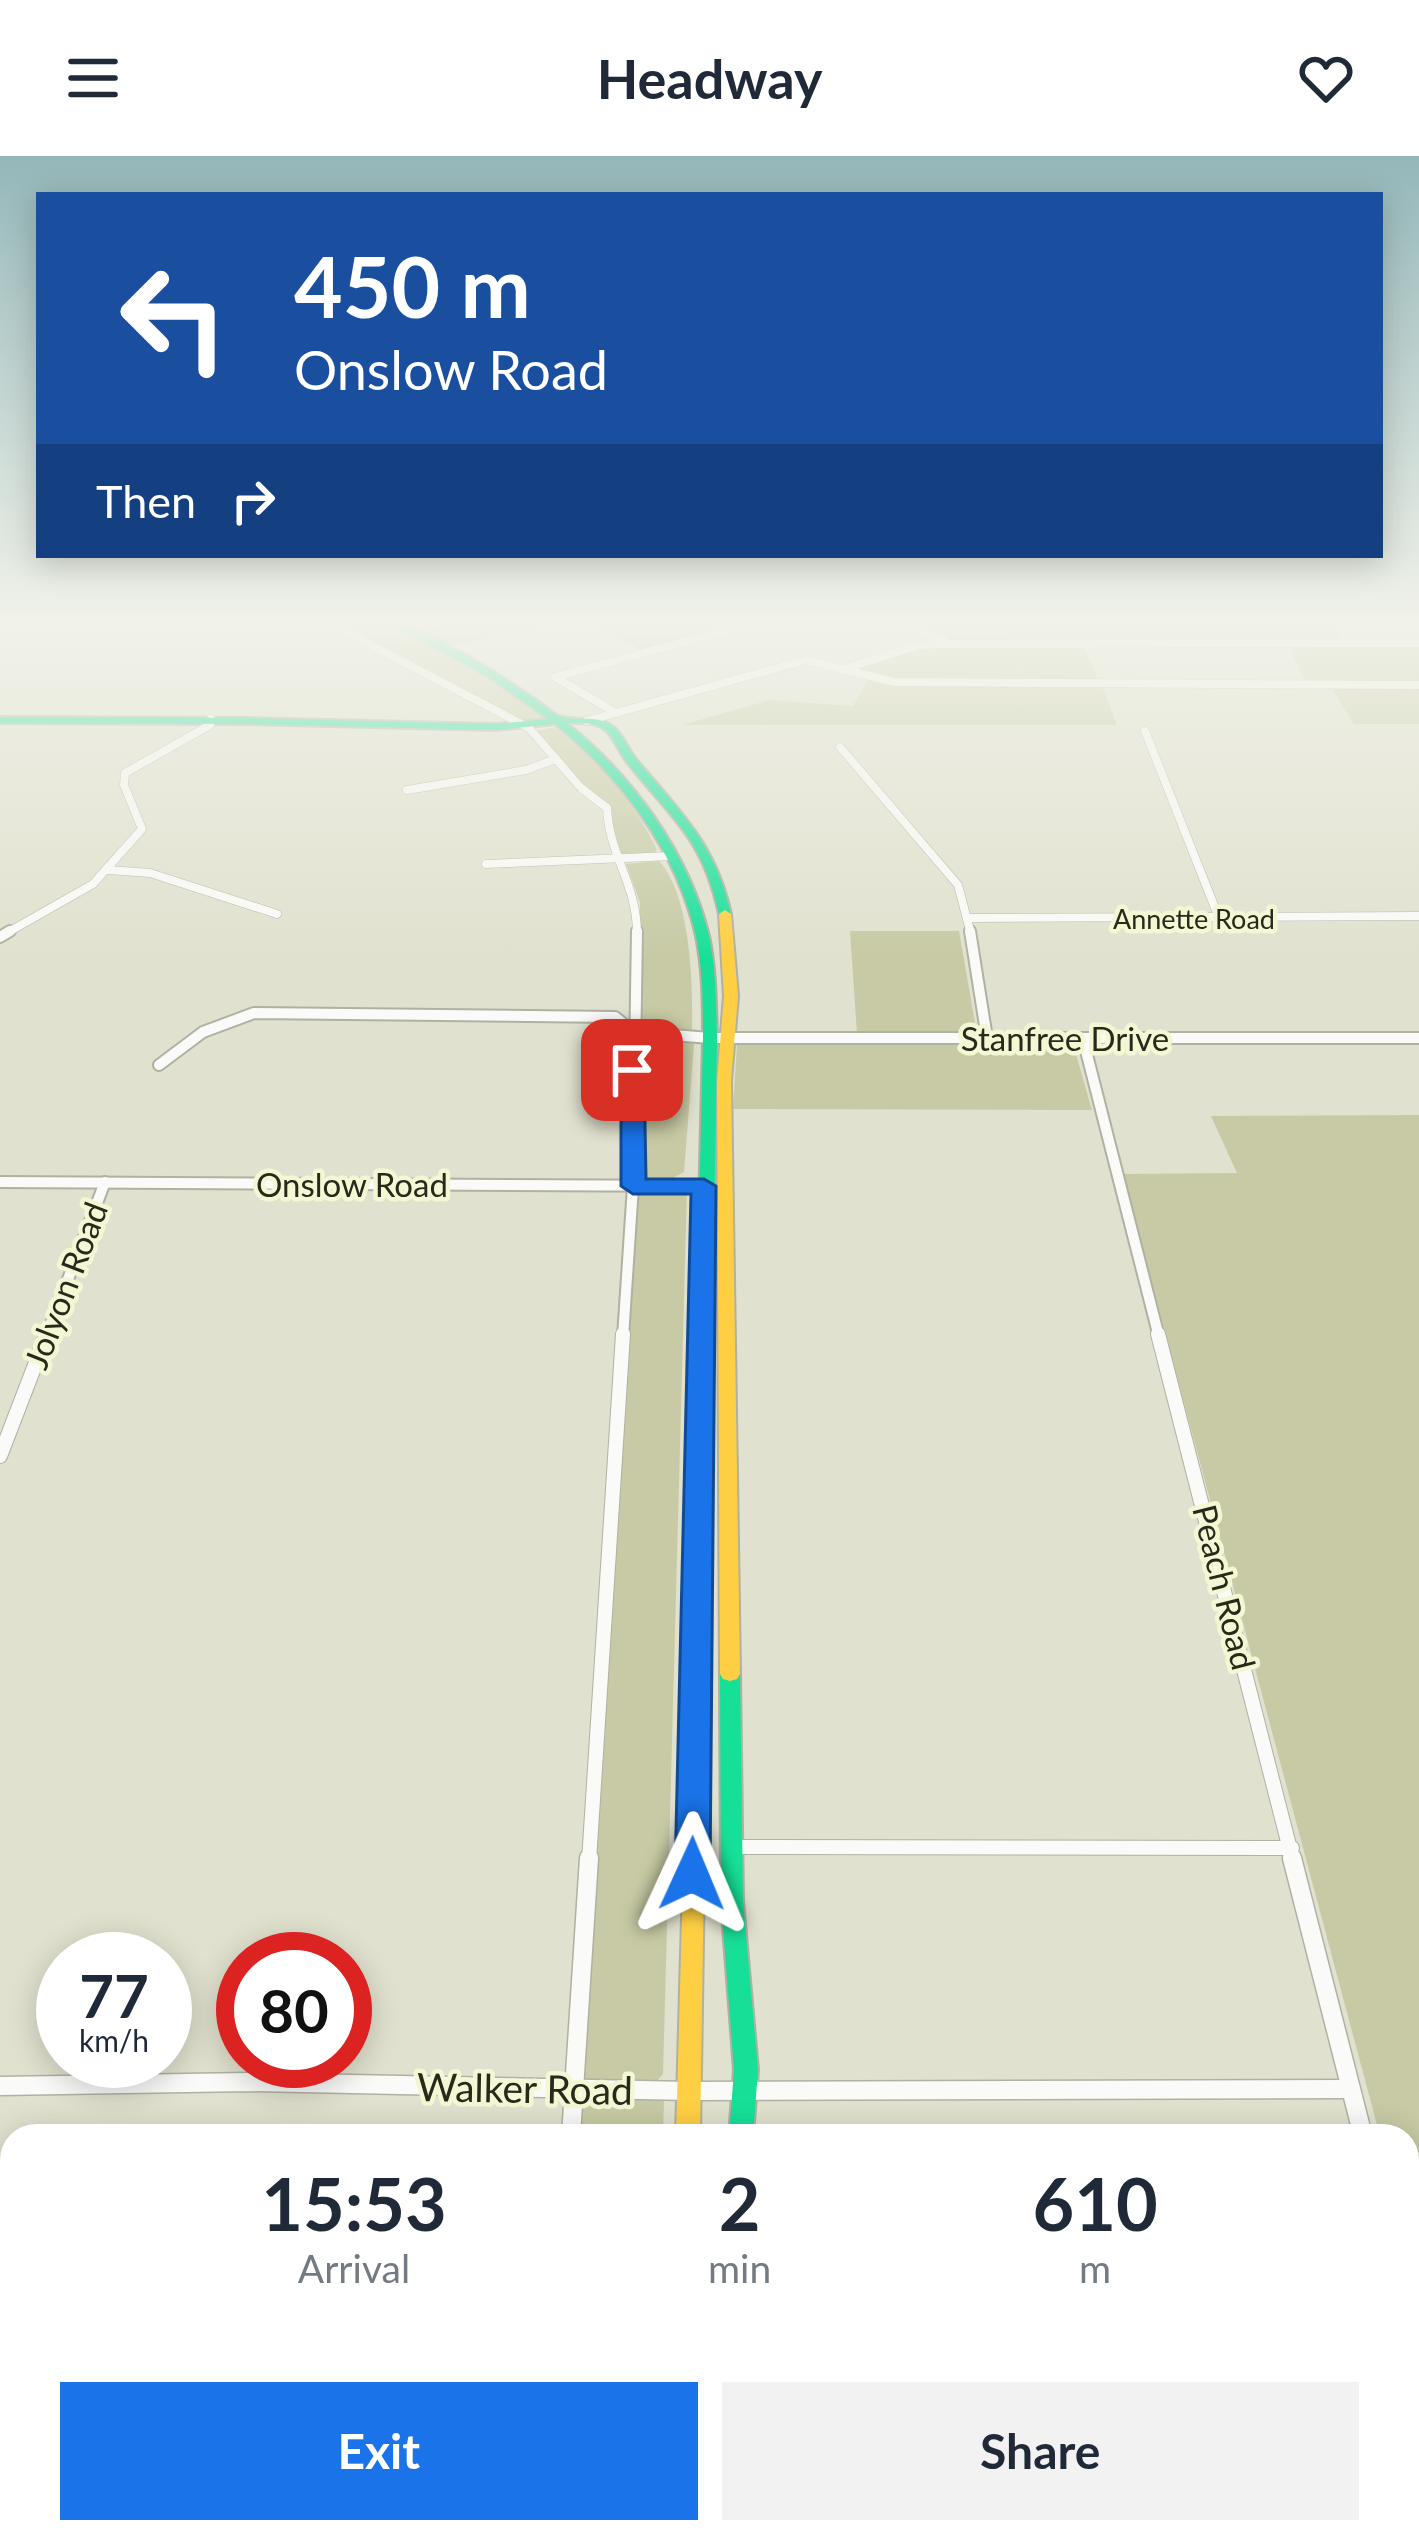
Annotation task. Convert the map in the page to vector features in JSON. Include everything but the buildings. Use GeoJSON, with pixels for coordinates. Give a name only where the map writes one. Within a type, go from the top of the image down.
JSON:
{"type":"FeatureCollection","features":[{"type":"Feature","properties":{"kind":"main road"},"geometry":{"type":"LineString","coordinates":[[580,735],[643,801],[698,919],[709,977],[688,2124]]}},
{"type":"Feature","properties":{"kind":"main road"},"geometry":{"type":"LineString","coordinates":[[616,735],[632,761],[662,786],[707,852],[721,904],[732,1037],[724,1082],[732,1847],[745,2091],[742,2124]]}},
{"type":"Feature","properties":{"kind":"street"},"geometry":{"type":"LineString","coordinates":[[0,938],[110,870],[142,829],[124,785],[125,773],[192,735]]}},
{"type":"Feature","properties":{"kind":"street"},"geometry":{"type":"LineString","coordinates":[[535,735],[607,808],[608,832],[637,901],[633,1186],[573,2124]]}},
{"type":"Feature","properties":{"kind":"street"},"geometry":{"type":"LineString","coordinates":[[1147,735],[1219,918]]}},
{"type":"Feature","properties":{"kind":"street"},"geometry":{"type":"LineString","coordinates":[[840,746],[952,878],[968,917],[987,1038]]}},
{"type":"Feature","properties":{"kind":"street"},"geometry":{"type":"LineString","coordinates":[[407,790],[526,770],[556,759]]}},
{"type":"Feature","properties":{"kind":"street"},"geometry":{"type":"LineString","coordinates":[[486,864],[672,856]]}},
{"type":"Feature","properties":{"kind":"street"},"geometry":{"type":"LineString","coordinates":[[110,870],[150,874],[277,914]]}},
{"type":"Feature","properties":{"kind":"street","name":"Annette Road"},"geometry":{"type":"LineString","coordinates":[[968,917],[1419,916]]}},
{"type":"Feature","properties":{"kind":"street","name":"Stanfree Drive"},"geometry":{"type":"LineString","coordinates":[[159,1065],[169,1053],[220,1023],[254,1013],[615,1017],[634,1032],[710,1038],[1419,1038]]}},
{"type":"Feature","properties":{"kind":"street","name":"Peach Road"},"geometry":{"type":"LineString","coordinates":[[1083,1039],[1360,2124]]}},
{"type":"Feature","properties":{"kind":"street"},"geometry":{"type":"LineString","coordinates":[[706,1137],[728,1138]]}},
{"type":"Feature","properties":{"kind":"street"},"geometry":{"type":"LineString","coordinates":[[705,1162],[728,1163]]}},
{"type":"Feature","properties":{"kind":"street","name":"Onslow Road"},"geometry":{"type":"LineString","coordinates":[[0,1182],[704,1186]]}},
{"type":"Feature","properties":{"kind":"street","name":"Jolyon Road"},"geometry":{"type":"LineString","coordinates":[[0,1456],[105,1182]]}},
{"type":"Feature","properties":{"kind":"street"},"geometry":{"type":"LineString","coordinates":[[702,1314],[727,1329]]}},
{"type":"Feature","properties":{"kind":"street"},"geometry":{"type":"LineString","coordinates":[[732,1847],[1292,1848]]}},
{"type":"Feature","properties":{"kind":"street","name":"Walker Road"},"geometry":{"type":"LineString","coordinates":[[0,2086],[248,2082],[689,2091],[1350,2089]]}},
{"type":"Feature","properties":{"kind":"green space"},"geometry":{"type":"Polygon","coordinates":[[[540,735],[564,735],[600,768],[626,798],[657,850],[621,855],[610,831],[610,808],[584,787],[540,735]]]}},
{"type":"Feature","properties":{"kind":"green space"},"geometry":{"type":"Polygon","coordinates":[[[659,861],[670,876],[684,918],[692,1030],[638,1028],[640,902],[626,864],[659,861]]]}},
{"type":"Feature","properties":{"kind":"green space"},"geometry":{"type":"Polygon","coordinates":[[[850,931],[959,931],[975,1023],[956,1034],[857,1034],[850,931]]]}},
{"type":"Feature","properties":{"kind":"green space"},"geometry":{"type":"Polygon","coordinates":[[[638,1036],[687,1039],[694,1044],[684,1172],[673,1178],[638,1178],[638,1036]]]}},
{"type":"Feature","properties":{"kind":"green space"},"geometry":{"type":"Polygon","coordinates":[[[746,1041],[1063,1045],[1075,1051],[1092,1110],[733,1109],[737,1045],[746,1041]]]}},
{"type":"Feature","properties":{"kind":"green space"},"geometry":{"type":"Polygon","coordinates":[[[1419,1115],[1419,2124],[1377,2124],[1123,1174],[1237,1173],[1211,1116],[1419,1115]]]}},
{"type":"Feature","properties":{"kind":"green space"},"geometry":{"type":"Polygon","coordinates":[[[636,1188],[687,1188],[663,2074],[653,2085],[580,2085],[636,1188]]]}},
{"type":"Feature","properties":{"kind":"green space"},"geometry":{"type":"Polygon","coordinates":[[[589,2099],[664,2100],[663,2124],[579,2124],[580,2105],[589,2099]]]}},
{"type":"Feature","properties":{"kind":"traffic: fast"},"geometry":{"type":"LineString","coordinates":[[576,735],[618,777],[678,867],[702,934],[708,979],[695,1809]]}},
{"type":"Feature","properties":{"kind":"traffic: fast"},"geometry":{"type":"LineString","coordinates":[[615,735],[703,849],[725,914]]}},
{"type":"Feature","properties":{"kind":"traffic: fast"},"geometry":{"type":"LineString","coordinates":[[730,1674],[732,1901],[746,2070],[742,2124]]}},
{"type":"Feature","properties":{"kind":"traffic: slow"},"geometry":{"type":"LineString","coordinates":[[725,914],[731,996],[724,1081],[730,1674]]}},
{"type":"Feature","properties":{"kind":"traffic: slow"},"geometry":{"type":"LineString","coordinates":[[688,2124],[695,1809]]}},
{"type":"Feature","properties":{"kind":"route"},"geometry":{"type":"LineString","coordinates":[[632,1070],[633,1186],[704,1186],[692,1874]]}}]}
